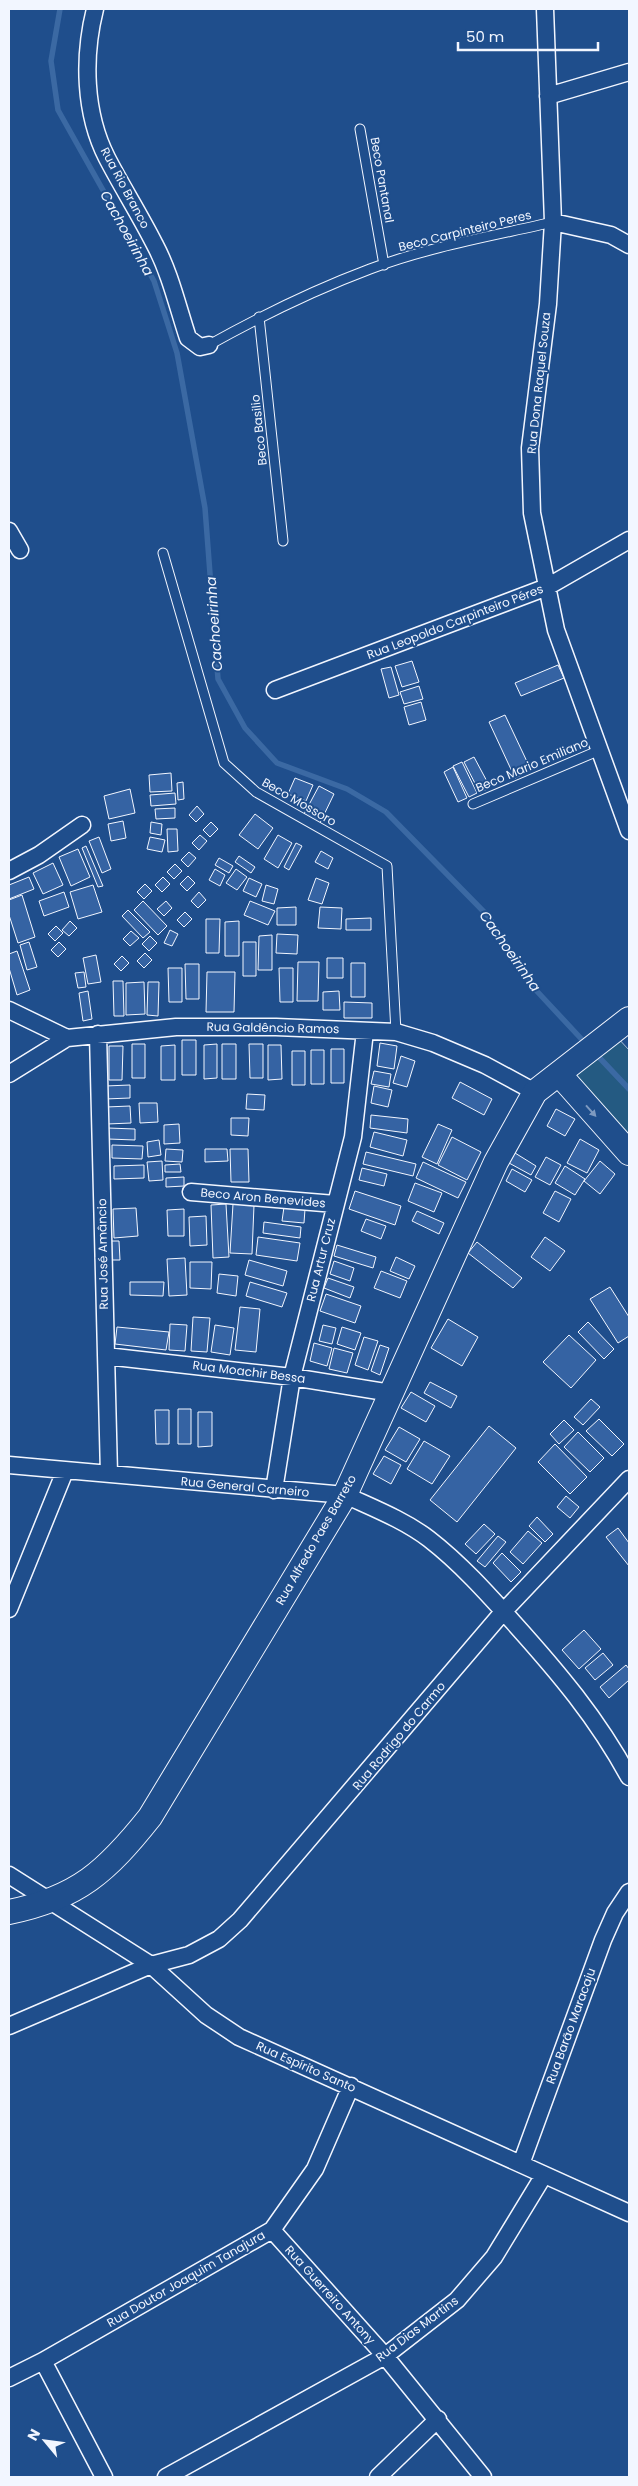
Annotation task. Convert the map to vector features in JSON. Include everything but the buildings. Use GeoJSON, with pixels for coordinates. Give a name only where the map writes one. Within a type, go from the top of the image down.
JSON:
{"type":"FeatureCollection","features":[{"type":"Feature","properties":{"kind":"street","name":"Rua Rio Branco"},"geometry":{"type":"LineString","coordinates":[[95,9],[91,26],[87,68],[88,99],[106,156],[156,246],[188,338],[195,346],[209,345]]}},
{"type":"Feature","properties":{"kind":"street","name":"Rua Dona Raquel Souza"},"geometry":{"type":"LineString","coordinates":[[545,9],[554,222],[548,304],[530,448],[532,513],[556,630],[629,831]]}},
{"type":"Feature","properties":{"kind":"street"},"geometry":{"type":"LineString","coordinates":[[548,96],[629,72]]}},
{"type":"Feature","properties":{"kind":"street"},"geometry":{"type":"LineString","coordinates":[[554,222],[611,235],[629,245]]}},
{"type":"Feature","properties":{"kind":"street"},"geometry":{"type":"LineString","coordinates":[[9,531],[20,550]]}},
{"type":"Feature","properties":{"kind":"street","name":"Rua Leopoldo Carpinteiro Péres"},"geometry":{"type":"LineString","coordinates":[[275,690],[546,587],[629,540]]}},
{"type":"Feature","properties":{"kind":"street"},"geometry":{"type":"LineString","coordinates":[[9,871],[39,855],[82,826]]}},
{"type":"Feature","properties":{"kind":"street"},"geometry":{"type":"LineString","coordinates":[[9,1010],[67,1038]]}},
{"type":"Feature","properties":{"kind":"street","name":"Rua Galdêncio Ramos"},"geometry":{"type":"LineString","coordinates":[[9,1074],[67,1038],[176,1027],[276,1027],[396,1032],[433,1043],[476,1061],[535,1092]]}},
{"type":"Feature","properties":{"kind":"street","name":"Rua Alfredo Paes Barreto"},"geometry":{"type":"LineString","coordinates":[[9,1912],[51,1901],[78,1888],[100,1873],[129,1844],[150,1817],[204,1731],[345,1495],[496,1162],[535,1092],[621,1029]]}},
{"type":"Feature","properties":{"kind":"street","name":"Rua Artur Cruz"},"geometry":{"type":"LineString","coordinates":[[274,1490],[292,1376],[353,1137],[366,1031]]}},
{"type":"Feature","properties":{"kind":"street","name":"Rua José Amâncio"},"geometry":{"type":"LineString","coordinates":[[98,1034],[109,1474]]}},
{"type":"Feature","properties":{"kind":"street"},"geometry":{"type":"LineString","coordinates":[[563,1071],[629,1153]]}},
{"type":"Feature","properties":{"kind":"street","name":"Beco Aron Benevides"},"geometry":{"type":"LineString","coordinates":[[191,1192],[335,1204]]}},
{"type":"Feature","properties":{"kind":"street","name":"Rua Moachir Bessa"},"geometry":{"type":"LineString","coordinates":[[106,1356],[292,1376],[391,1393]]}},
{"type":"Feature","properties":{"kind":"street","name":"Rua General Carneiro"},"geometry":{"type":"LineString","coordinates":[[9,1465],[345,1495],[390,1516],[428,1538],[457,1562],[504,1612],[570,1686],[609,1739],[629,1777]]}},
{"type":"Feature","properties":{"kind":"street"},"geometry":{"type":"LineString","coordinates":[[9,1609],[65,1471]]}},
{"type":"Feature","properties":{"kind":"street","name":"Rua Rodrigo do Carmo"},"geometry":{"type":"LineString","coordinates":[[9,2026],[150,1964],[189,1955],[219,1939],[240,1920],[504,1612],[629,1479]]}},
{"type":"Feature","properties":{"kind":"street","name":"Rua Espírito Santo"},"geometry":{"type":"LineString","coordinates":[[9,1875],[150,1964],[220,2027],[629,2213]]}},
{"type":"Feature","properties":{"kind":"street","name":"Rua Barão Maracaju"},"geometry":{"type":"LineString","coordinates":[[521,2164],[603,1940],[615,1913],[629,1892]]}},
{"type":"Feature","properties":{"kind":"street","name":"Rua Doutor Joaquim Tanajura"},"geometry":{"type":"LineString","coordinates":[[9,2378],[43,2361],[272,2230],[315,2169],[351,2086]]}},
{"type":"Feature","properties":{"kind":"street","name":"Rua Dias Martins"},"geometry":{"type":"LineString","coordinates":[[166,2477],[385,2356],[457,2300],[494,2257],[544,2175]]}},
{"type":"Feature","properties":{"kind":"street","name":"Rua Guerreiro Antony"},"geometry":{"type":"LineString","coordinates":[[272,2230],[385,2356],[438,2419],[483,2477]]}},
{"type":"Feature","properties":{"kind":"street"},"geometry":{"type":"LineString","coordinates":[[43,2361],[104,2477]]}},
{"type":"Feature","properties":{"kind":"street"},"geometry":{"type":"LineString","coordinates":[[378,2477],[438,2419]]}},
{"type":"Feature","properties":{"kind":"lane","name":"Beco Pantanal"},"geometry":{"type":"LineString","coordinates":[[360,129],[384,265]]}},
{"type":"Feature","properties":{"kind":"lane","name":"Beco Carpinteiro Peres"},"geometry":{"type":"LineString","coordinates":[[209,345],[259,317],[384,265],[459,243],[554,222]]}},
{"type":"Feature","properties":{"kind":"lane","name":"Beco Basilio"},"geometry":{"type":"LineString","coordinates":[[259,317],[283,541]]}},
{"type":"Feature","properties":{"kind":"lane","name":"Beco Mossoro"},"geometry":{"type":"LineString","coordinates":[[163,553],[224,764],[256,792],[387,866],[396,1032]]}},
{"type":"Feature","properties":{"kind":"lane","name":"Beco Mario Emiliano"},"geometry":{"type":"LineString","coordinates":[[473,804],[600,750]]}},
{"type":"Feature","properties":{"kind":"shaded area"},"geometry":{"type":"Polygon","coordinates":[[[616,1036],[629,1050],[629,1135],[572,1072],[616,1036]]]}},
{"type":"Feature","properties":{"kind":"waterway","name":"Cachoeirinha"},"geometry":{"type":"LineString","coordinates":[[60,9],[51,61],[58,110],[154,281],[177,353],[205,508],[218,679],[245,728],[277,763],[347,789],[386,812],[488,916],[533,987],[587,1045]]}},
{"type":"Feature","properties":{"kind":"waterway","name":"Cachoeirinha"},"geometry":{"type":"LineString","coordinates":[[595,1053],[629,1089]]}}]}
